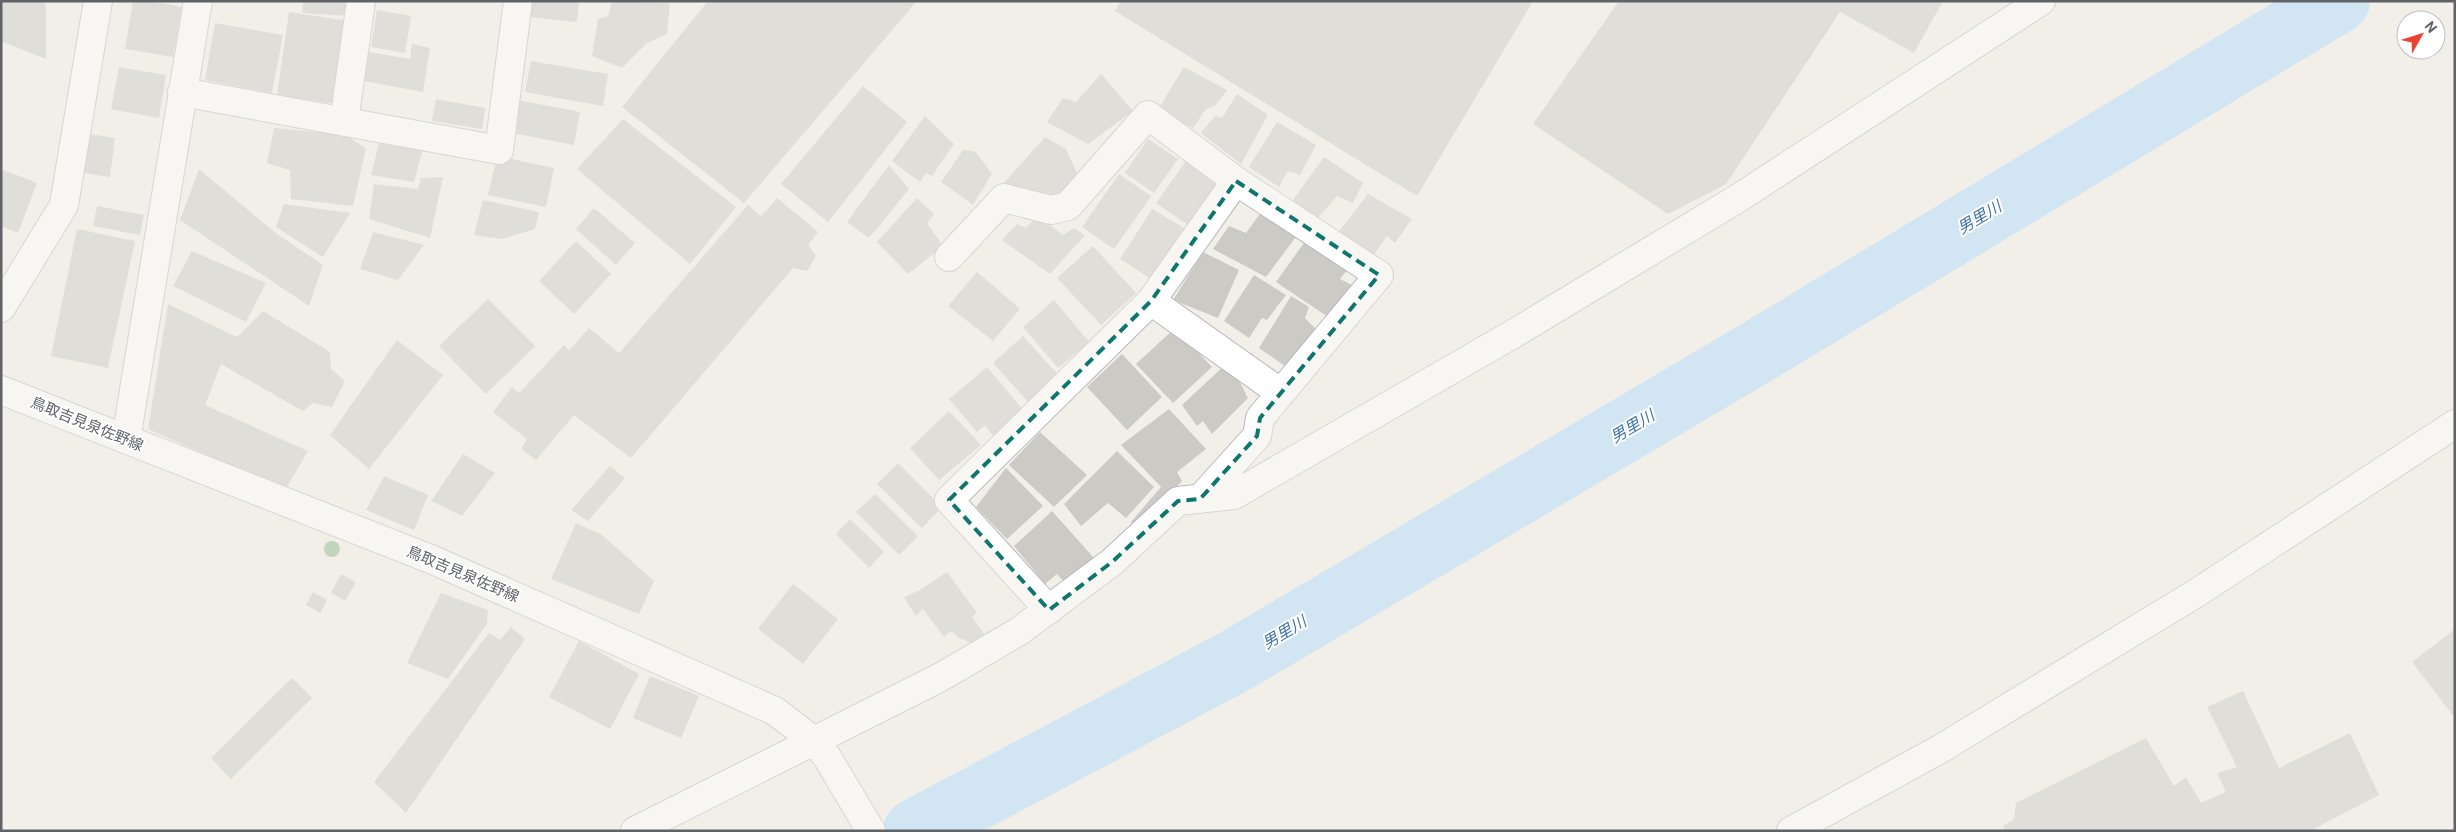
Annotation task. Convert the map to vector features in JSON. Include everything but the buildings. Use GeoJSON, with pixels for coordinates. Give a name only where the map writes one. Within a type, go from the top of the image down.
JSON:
{"type":"FeatureCollection","features":[{"type":"Feature","properties":{"kind":"street"},"geometry":{"type":"LineString","coordinates":[[1,308],[64,205],[98,1]]}},
{"type":"Feature","properties":{"kind":"street"},"geometry":{"type":"LineString","coordinates":[[126,440],[198,1]]}},
{"type":"Feature","properties":{"kind":"street"},"geometry":{"type":"LineString","coordinates":[[344,122],[361,1]]}},
{"type":"Feature","properties":{"kind":"street"},"geometry":{"type":"LineString","coordinates":[[182,92],[499,150],[518,1]]}},
{"type":"Feature","properties":{"kind":"street"},"geometry":{"type":"LineString","coordinates":[[635,831],[820,749],[1018,632],[1112,562],[1178,501],[1234,495],[1513,334],[1737,199],[1963,54],[2041,1]]}},
{"type":"Feature","properties":{"kind":"street"},"geometry":{"type":"LineString","coordinates":[[949,257],[1004,198],[1051,210],[1068,206],[1148,115],[1236,181],[1379,275],[1260,418],[1257,436],[1200,499]]}},
{"type":"Feature","properties":{"kind":"street"},"geometry":{"type":"LineString","coordinates":[[1049,610],[949,500],[1151,301],[1236,181]]}},
{"type":"Feature","properties":{"kind":"street"},"geometry":{"type":"LineString","coordinates":[[1151,301],[1281,393]]}},
{"type":"Feature","properties":{"kind":"street","name":"鳥取吉見泉佐野線"},"geometry":{"type":"LineString","coordinates":[[1,390],[433,560],[775,711],[820,749],[871,831]]}},
{"type":"Feature","properties":{"kind":"street"},"geometry":{"type":"LineString","coordinates":[[1791,831],[1942,748],[2140,627],[2455,424]]}},
{"type":"Feature","properties":{"kind":"highlighted area"},"geometry":{"type":"Polygon","coordinates":[[[1236,181],[1379,275],[1260,418],[1257,436],[1200,499],[1178,501],[1112,562],[1049,610],[949,500],[1151,301],[1236,181]]]}},
{"type":"Feature","properties":{"kind":"waterway","name":"男里川"},"geometry":{"type":"LineString","coordinates":[[915,831],[1237,660],[1752,355],[2338,1]]}}]}
